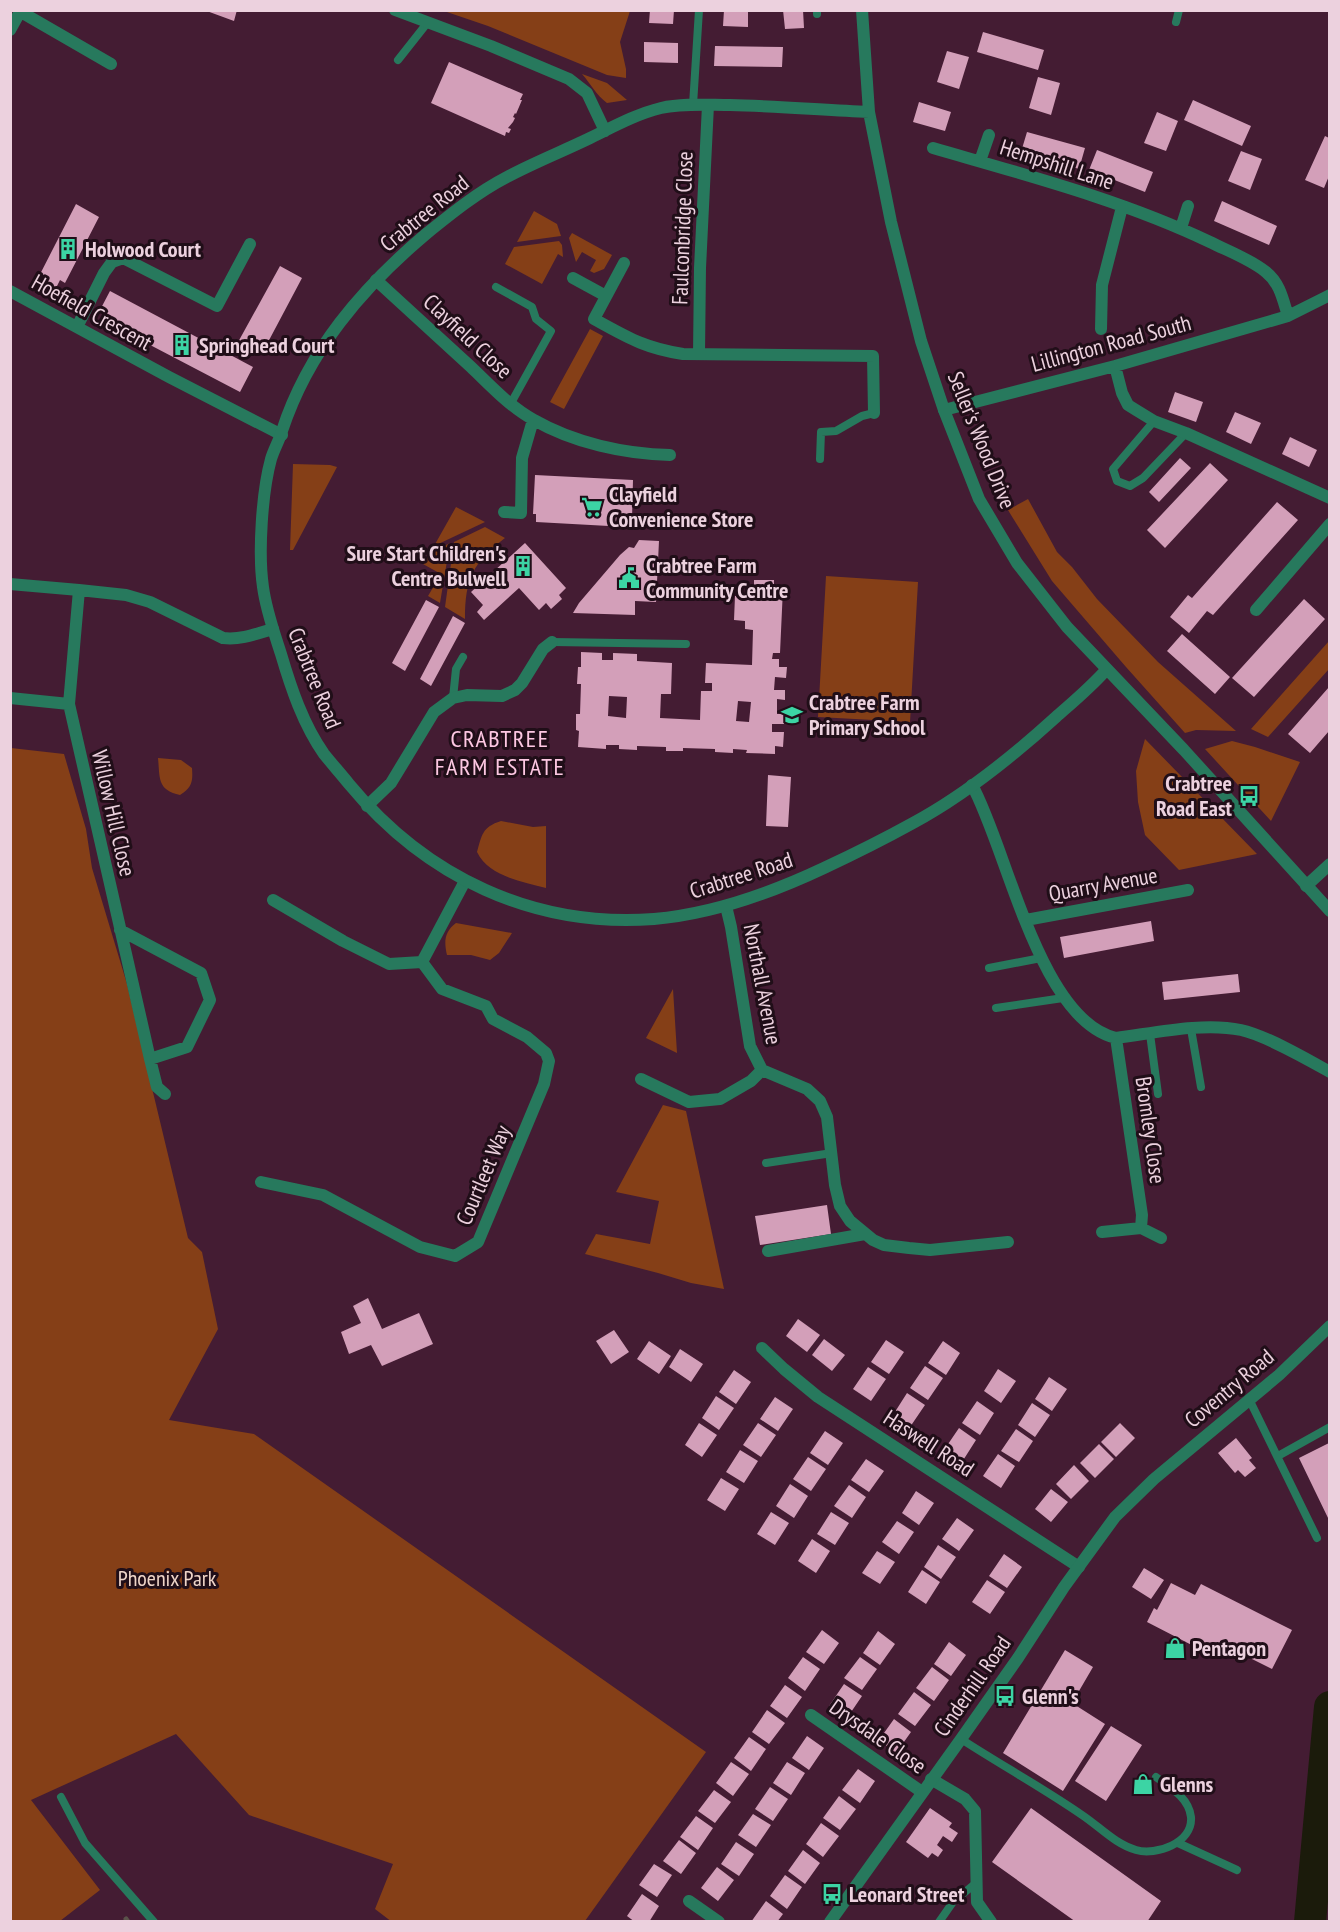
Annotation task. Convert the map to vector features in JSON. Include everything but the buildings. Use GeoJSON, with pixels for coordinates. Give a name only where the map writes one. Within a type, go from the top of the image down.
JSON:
{"type":"FeatureCollection","features":[{"type":"Feature","properties":{"kind":"street"},"geometry":{"type":"LineString","coordinates":[[395,10],[569,79],[587,93],[605,131]]}},
{"type":"Feature","properties":{"kind":"street","name":"Seller's Wood Drive"},"geometry":{"type":"LineString","coordinates":[[862,10],[869,112],[891,222],[921,341],[944,410],[979,499],[1017,563],[1067,627],[1184,750],[1329,911]]}},
{"type":"Feature","properties":{"kind":"street"},"geometry":{"type":"LineString","coordinates":[[10,30],[21,11],[111,64]]}},
{"type":"Feature","properties":{"kind":"street","name":"Crabtree Road"},"geometry":{"type":"LineString","coordinates":[[869,112],[757,105],[693,105],[662,108],[605,131],[506,177],[476,195],[401,255],[376,280],[346,314],[317,354],[295,395],[272,458],[267,485],[261,543],[262,585],[273,629],[305,722],[324,754],[368,806],[396,834],[423,855],[465,882],[514,901],[552,912],[606,920],[654,919],[694,914],[726,906],[801,879],[916,822],[972,785],[1035,737],[1106,670]]}},
{"type":"Feature","properties":{"kind":"street","name":"Faulconbridge Close"},"geometry":{"type":"LineString","coordinates":[[699,354],[700,268],[708,105]]}},
{"type":"Feature","properties":{"kind":"street","name":"Hempshill Lane"},"geometry":{"type":"LineString","coordinates":[[980,161],[988,135]]}},
{"type":"Feature","properties":{"kind":"street","name":"Hempshill Lane"},"geometry":{"type":"LineString","coordinates":[[933,148],[1049,182],[1181,228],[1238,255],[1266,272],[1279,286],[1288,316]]}},
{"type":"Feature","properties":{"kind":"street"},"geometry":{"type":"LineString","coordinates":[[1181,228],[1188,206]]}},
{"type":"Feature","properties":{"kind":"street","name":"Hempshill Lane"},"geometry":{"type":"LineString","coordinates":[[1101,329],[1102,285],[1122,207]]}},
{"type":"Feature","properties":{"kind":"street"},"geometry":{"type":"LineString","coordinates":[[76,327],[112,262],[123,258],[217,306],[250,244]]}},
{"type":"Feature","properties":{"kind":"street"},"geometry":{"type":"LineString","coordinates":[[624,263],[594,319],[639,344],[656,350],[682,354],[873,356],[874,413]]}},
{"type":"Feature","properties":{"kind":"street"},"geometry":{"type":"LineString","coordinates":[[573,278],[606,296]]}},
{"type":"Feature","properties":{"kind":"street","name":"Clayfield Close"},"geometry":{"type":"LineString","coordinates":[[376,280],[511,403],[533,420],[570,436],[607,447],[670,455]]}},
{"type":"Feature","properties":{"kind":"street","name":"Hoefield Crescent"},"geometry":{"type":"LineString","coordinates":[[10,291],[282,435]]}},
{"type":"Feature","properties":{"kind":"street","name":"Lillington Road South"},"geometry":{"type":"LineString","coordinates":[[944,410],[1114,366],[1288,316],[1329,295]]}},
{"type":"Feature","properties":{"kind":"street"},"geometry":{"type":"LineString","coordinates":[[1114,366],[1128,405],[1154,421],[1328,494]]}},
{"type":"Feature","properties":{"kind":"street"},"geometry":{"type":"LineString","coordinates":[[504,512],[521,513],[522,458],[533,420]]}},
{"type":"Feature","properties":{"kind":"street"},"geometry":{"type":"LineString","coordinates":[[1256,610],[1329,524]]}},
{"type":"Feature","properties":{"kind":"street"},"geometry":{"type":"LineString","coordinates":[[10,584],[126,595],[150,602],[223,638],[250,636],[273,629]]}},
{"type":"Feature","properties":{"kind":"street","name":"Willow Hill Close"},"geometry":{"type":"LineString","coordinates":[[79,590],[69,704],[150,1059],[157,1087],[165,1094]]}},
{"type":"Feature","properties":{"kind":"street"},"geometry":{"type":"LineString","coordinates":[[368,806],[391,783],[434,712],[453,698],[467,695],[502,696],[515,690],[522,683],[543,649],[552,642]]}},
{"type":"Feature","properties":{"kind":"street"},"geometry":{"type":"LineString","coordinates":[[10,698],[69,704]]}},
{"type":"Feature","properties":{"kind":"street","name":"Quarry Avenue"},"geometry":{"type":"LineString","coordinates":[[972,785],[983,805],[1014,893],[1041,958],[1063,998],[1091,1026],[1109,1037],[1116,1038]]}},
{"type":"Feature","properties":{"kind":"street"},"geometry":{"type":"LineString","coordinates":[[1306,886],[1329,864]]}},
{"type":"Feature","properties":{"kind":"street"},"geometry":{"type":"LineString","coordinates":[[273,900],[343,941],[389,964],[422,962],[465,882]]}},
{"type":"Feature","properties":{"kind":"street","name":"Quarry Avenue"},"geometry":{"type":"LineString","coordinates":[[1026,920],[1188,890]]}},
{"type":"Feature","properties":{"kind":"street","name":"Northall Avenue"},"geometry":{"type":"LineString","coordinates":[[726,906],[750,1046],[762,1070],[807,1089],[820,1101],[827,1117],[835,1185],[840,1206],[850,1221],[884,1245],[930,1250],[1008,1242]]}},
{"type":"Feature","properties":{"kind":"street"},"geometry":{"type":"LineString","coordinates":[[120,930],[201,973],[210,1000],[188,1047],[150,1059]]}},
{"type":"Feature","properties":{"kind":"street","name":"Courtleet Way"},"geometry":{"type":"LineString","coordinates":[[261,1182],[323,1195],[420,1247],[455,1256],[478,1242],[544,1084],[549,1061],[546,1053],[527,1037],[493,1019],[486,1006],[442,988],[422,962]]}},
{"type":"Feature","properties":{"kind":"street"},"geometry":{"type":"LineString","coordinates":[[1116,1038],[1214,1027],[1241,1030],[1273,1043],[1329,1072]]}},
{"type":"Feature","properties":{"kind":"street","name":"Bromley Close"},"geometry":{"type":"LineString","coordinates":[[1116,1038],[1142,1215],[1141,1227]]}},
{"type":"Feature","properties":{"kind":"street","name":"Northall Avenue"},"geometry":{"type":"LineString","coordinates":[[641,1079],[689,1102],[720,1099],[751,1082],[762,1070]]}},
{"type":"Feature","properties":{"kind":"street"},"geometry":{"type":"LineString","coordinates":[[1102,1232],[1141,1227],[1161,1238]]}},
{"type":"Feature","properties":{"kind":"street"},"geometry":{"type":"LineString","coordinates":[[768,1251],[866,1234]]}},
{"type":"Feature","properties":{"kind":"street","name":"Coventry Road"},"geometry":{"type":"LineString","coordinates":[[1154,1479],[1279,1375],[1329,1326]]}},
{"type":"Feature","properties":{"kind":"street","name":"Haswell Road"},"geometry":{"type":"LineString","coordinates":[[762,1348],[818,1397],[1079,1567]]}},
{"type":"Feature","properties":{"kind":"street","name":"Cinderhill Road"},"geometry":{"type":"LineString","coordinates":[[830,1922],[961,1740],[1115,1517],[1154,1479]]}},
{"type":"Feature","properties":{"kind":"street","name":"Drysdale Close"},"geometry":{"type":"LineString","coordinates":[[811,1715],[922,1792]]}},
{"type":"Feature","properties":{"kind":"street"},"geometry":{"type":"LineString","coordinates":[[931,1779],[965,1799],[975,1811],[977,1902],[991,1922]]}},
{"type":"Feature","properties":{"kind":"street"},"geometry":{"type":"LineString","coordinates":[[689,1901],[719,1922]]}},
{"type":"Feature","properties":{"kind":"lane"},"geometry":{"type":"LineString","coordinates":[[693,105],[699,10]]}},
{"type":"Feature","properties":{"kind":"lane"},"geometry":{"type":"LineString","coordinates":[[1176,22],[1179,10]]}},
{"type":"Feature","properties":{"kind":"lane"},"geometry":{"type":"LineString","coordinates":[[398,60],[428,22]]}},
{"type":"Feature","properties":{"kind":"lane"},"geometry":{"type":"LineString","coordinates":[[496,287],[532,307],[536,319],[551,331],[511,403]]}},
{"type":"Feature","properties":{"kind":"lane"},"geometry":{"type":"LineString","coordinates":[[820,459],[821,432],[836,431],[862,416],[874,413]]}},
{"type":"Feature","properties":{"kind":"lane"},"geometry":{"type":"LineString","coordinates":[[1154,421],[1113,469],[1117,481],[1130,486],[1143,478],[1186,433]]}},
{"type":"Feature","properties":{"kind":"lane"},"geometry":{"type":"LineString","coordinates":[[552,642],[686,644]]}},
{"type":"Feature","properties":{"kind":"lane"},"geometry":{"type":"LineString","coordinates":[[453,698],[456,669],[463,657]]}},
{"type":"Feature","properties":{"kind":"lane"},"geometry":{"type":"LineString","coordinates":[[989,968],[1041,958]]}},
{"type":"Feature","properties":{"kind":"lane"},"geometry":{"type":"LineString","coordinates":[[996,1008],[1063,998]]}},
{"type":"Feature","properties":{"kind":"lane"},"geometry":{"type":"LineString","coordinates":[[1191,1029],[1201,1087]]}},
{"type":"Feature","properties":{"kind":"lane"},"geometry":{"type":"LineString","coordinates":[[1150,1034],[1158,1094]]}},
{"type":"Feature","properties":{"kind":"lane"},"geometry":{"type":"LineString","coordinates":[[766,1163],[831,1154]]}},
{"type":"Feature","properties":{"kind":"lane"},"geometry":{"type":"LineString","coordinates":[[1249,1399],[1317,1539]]}},
{"type":"Feature","properties":{"kind":"lane"},"geometry":{"type":"LineString","coordinates":[[1278,1455],[1329,1427]]}},
{"type":"Feature","properties":{"kind":"lane"},"geometry":{"type":"LineString","coordinates":[[961,1740],[1084,1816],[1114,1839],[1137,1850],[1151,1852],[1178,1844],[1187,1832],[1191,1818],[1178,1792],[1156,1777]]}},
{"type":"Feature","properties":{"kind":"lane"},"geometry":{"type":"LineString","coordinates":[[61,1797],[85,1843],[154,1922]]}},
{"type":"Feature","properties":{"kind":"lane"},"geometry":{"type":"LineString","coordinates":[[1178,1844],[1237,1870]]}},
{"type":"Feature","properties":{"kind":"lane"},"geometry":{"type":"LineString","coordinates":[[939,1922],[953,1902],[976,1883]]}},
{"type":"Feature","properties":{"kind":"green space"},"geometry":{"type":"Polygon","coordinates":[[[444,11],[630,11],[620,42],[626,78],[607,75],[488,26],[444,11]]]}},
{"type":"Feature","properties":{"kind":"green space"},"geometry":{"type":"Polygon","coordinates":[[[582,74],[607,83],[627,100],[607,103],[582,74]]]}},
{"type":"Feature","properties":{"kind":"green space"},"geometry":{"type":"Polygon","coordinates":[[[534,211],[557,224],[561,236],[517,242],[534,211]]]}},
{"type":"Feature","properties":{"kind":"green space"},"geometry":{"type":"Polygon","coordinates":[[[572,233],[612,255],[604,269],[594,273],[590,271],[596,260],[582,252],[576,262],[569,238],[572,233]]]}},
{"type":"Feature","properties":{"kind":"green space"},"geometry":{"type":"Polygon","coordinates":[[[559,241],[562,245],[563,257],[558,254],[542,284],[505,264],[514,247],[559,241]]]}},
{"type":"Feature","properties":{"kind":"green space"},"geometry":{"type":"Polygon","coordinates":[[[590,329],[603,336],[564,409],[550,402],[590,329]]]}},
{"type":"Feature","properties":{"kind":"green space"},"geometry":{"type":"Polygon","coordinates":[[[293,464],[337,467],[293,550],[290,550],[293,464]]]}},
{"type":"Feature","properties":{"kind":"green space"},"geometry":{"type":"Polygon","coordinates":[[[1028,499],[1057,552],[1097,599],[1158,662],[1236,731],[1196,730],[1185,733],[1052,581],[1008,510],[1028,499]]]}},
{"type":"Feature","properties":{"kind":"green space"},"geometry":{"type":"Polygon","coordinates":[[[456,507],[485,522],[434,546],[456,507]]]}},
{"type":"Feature","properties":{"kind":"green space"},"geometry":{"type":"Polygon","coordinates":[[[485,527],[505,538],[485,555],[473,572],[467,593],[465,619],[445,607],[454,542],[485,527]]]}},
{"type":"Feature","properties":{"kind":"green space"},"geometry":{"type":"Polygon","coordinates":[[[450,543],[440,603],[428,596],[441,574],[423,564],[430,553],[450,543]]]}},
{"type":"Feature","properties":{"kind":"green space"},"geometry":{"type":"Polygon","coordinates":[[[826,576],[918,582],[910,722],[818,717],[826,576]]]}},
{"type":"Feature","properties":{"kind":"green space"},"geometry":{"type":"Polygon","coordinates":[[[1329,641],[1329,669],[1268,737],[1251,729],[1329,641]]]}},
{"type":"Feature","properties":{"kind":"green space"},"geometry":{"type":"Polygon","coordinates":[[[1145,739],[1257,854],[1179,870],[1145,835],[1138,802],[1136,771],[1145,739]]]}},
{"type":"Feature","properties":{"kind":"green space"},"geometry":{"type":"Polygon","coordinates":[[[1232,741],[1300,762],[1271,821],[1205,749],[1232,741]]]}},
{"type":"Feature","properties":{"kind":"green space","name":"Phoenix Park"},"geometry":{"type":"Polygon","coordinates":[[[11,748],[64,754],[86,829],[92,868],[127,984],[188,1238],[202,1252],[218,1329],[169,1420],[254,1434],[706,1752],[585,1921],[392,1922],[375,1909],[393,1864],[249,1815],[176,1734],[31,1800],[100,1890],[60,1921],[11,1922],[11,748]]]}},
{"type":"Feature","properties":{"kind":"green space"},"geometry":{"type":"Polygon","coordinates":[[[158,758],[181,760],[192,768],[191,784],[180,795],[163,786],[158,758]]]}},
{"type":"Feature","properties":{"kind":"green space"},"geometry":{"type":"Polygon","coordinates":[[[501,821],[533,827],[546,826],[546,888],[507,877],[489,867],[482,860],[477,852],[482,836],[486,829],[501,821]]]}},
{"type":"Feature","properties":{"kind":"green space"},"geometry":{"type":"Polygon","coordinates":[[[456,923],[512,933],[499,953],[490,960],[471,955],[447,955],[446,937],[456,923]]]}},
{"type":"Feature","properties":{"kind":"green space"},"geometry":{"type":"Polygon","coordinates":[[[673,989],[677,1053],[646,1038],[673,989]]]}},
{"type":"Feature","properties":{"kind":"green space"},"geometry":{"type":"Polygon","coordinates":[[[663,1105],[686,1111],[724,1289],[691,1283],[585,1254],[596,1234],[650,1244],[659,1201],[616,1192],[663,1105]]]}},
{"type":"Feature","properties":{"kind":"waterway"},"geometry":{"type":"LineString","coordinates":[[1310,1922],[1330,1707]]}},
{"type":"Feature","properties":{"kind":"place","name":"Holwood Court"},"geometry":{"type":"Point","coordinates":[68,249]}},
{"type":"Feature","properties":{"kind":"place","name":"Springhead Court"},"geometry":{"type":"Point","coordinates":[182,345]}},
{"type":"Feature","properties":{"kind":"place","name":"Clayfield Convenience Store"},"geometry":{"type":"Point","coordinates":[592,507]}},
{"type":"Feature","properties":{"kind":"place","name":"Sure Start Children's Centre Bulwell"},"geometry":{"type":"Point","coordinates":[523,566]}},
{"type":"Feature","properties":{"kind":"place","name":"Crabtree Farm Community Centre"},"geometry":{"type":"Point","coordinates":[629,578]}},
{"type":"Feature","properties":{"kind":"place","name":"Crabtree Farm Primary School"},"geometry":{"type":"Point","coordinates":[792,715]}},
{"type":"Feature","properties":{"kind":"place","name":"Crabtree Road East"},"geometry":{"type":"Point","coordinates":[1249,796]}},
{"type":"Feature","properties":{"kind":"place","name":"Pentagon"},"geometry":{"type":"Point","coordinates":[1175,1648]}},
{"type":"Feature","properties":{"kind":"place","name":"Glenn's"},"geometry":{"type":"Point","coordinates":[1005,1696]}},
{"type":"Feature","properties":{"kind":"place","name":"Glenns"},"geometry":{"type":"Point","coordinates":[1143,1784]}},
{"type":"Feature","properties":{"kind":"place","name":"Leonard Street"},"geometry":{"type":"Point","coordinates":[832,1894]}},
{"type":"Feature","properties":{"kind":"district","name":"CRABTREE FARM ESTATE"},"geometry":{"type":"Point","coordinates":[500,752]}}]}
